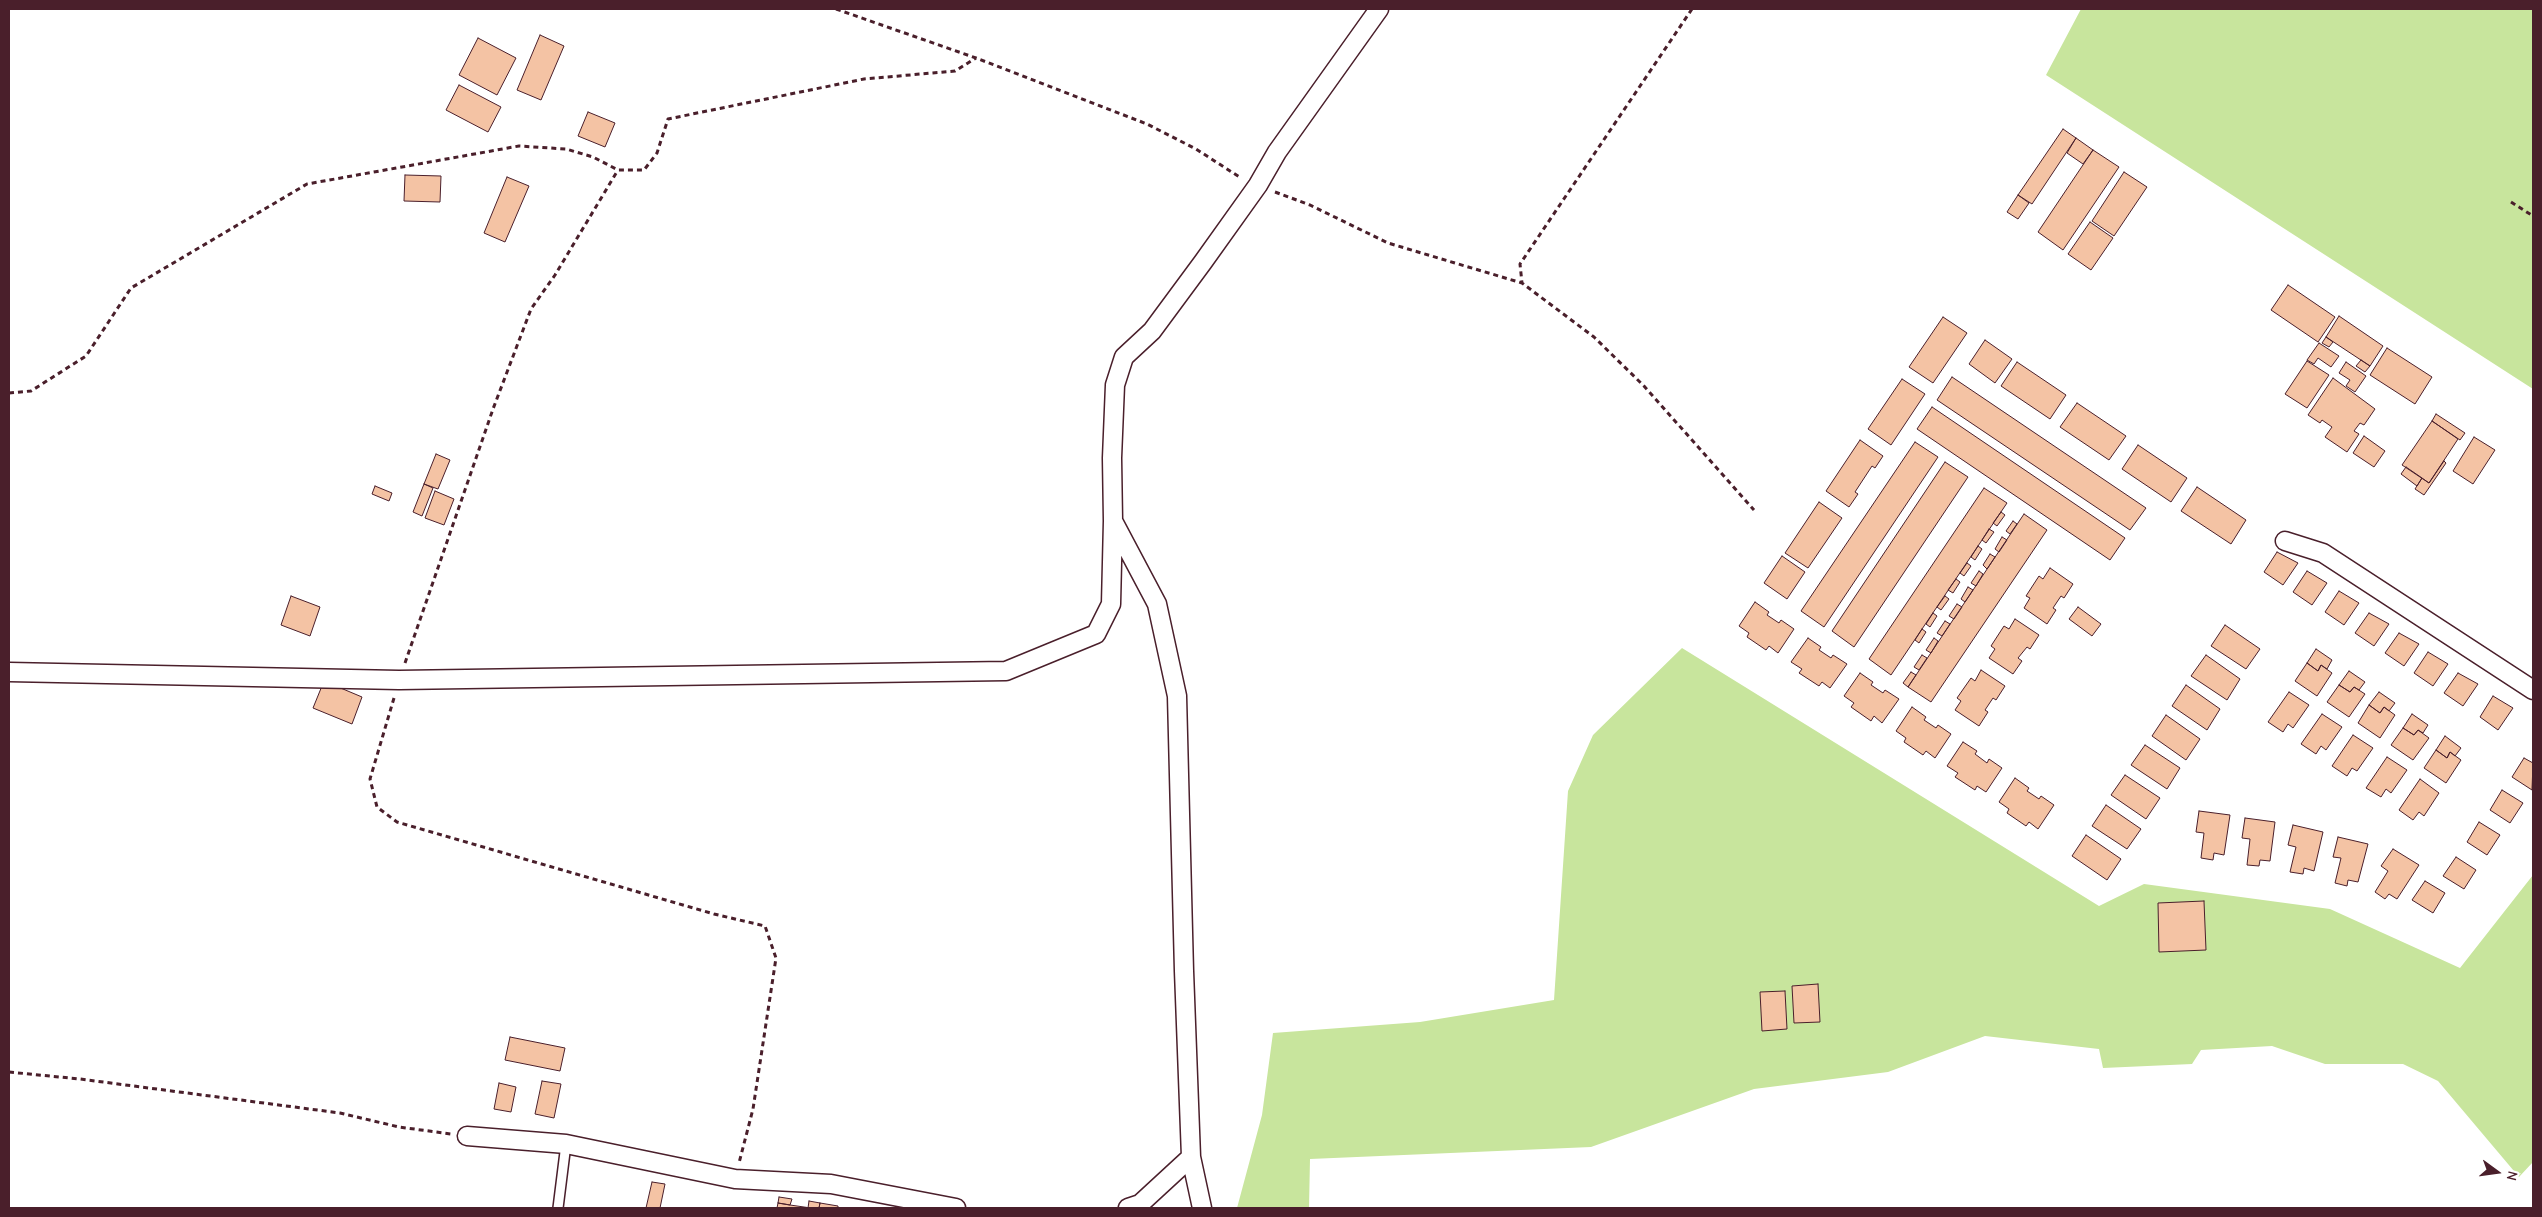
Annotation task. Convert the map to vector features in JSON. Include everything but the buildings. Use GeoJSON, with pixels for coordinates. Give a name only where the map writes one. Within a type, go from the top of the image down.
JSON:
{"type":"FeatureCollection","features":[{"type":"Feature","properties":{"kind":"street"},"geometry":{"type":"LineString","coordinates":[[9,672],[399,680],[1006,671],[1096,634],[1111,604],[1110,560],[1113,521],[1112,458],[1115,385],[1124,357],[1152,331],[1258,185],[1277,152],[1379,9]]}},
{"type":"Feature","properties":{"kind":"street"},"geometry":{"type":"LineString","coordinates":[[1113,521],[1157,604],[1177,696],[1191,1157],[1202,1208]]}},
{"type":"Feature","properties":{"kind":"street"},"geometry":{"type":"LineString","coordinates":[[2285,541],[2323,553],[2533,690]]}},
{"type":"Feature","properties":{"kind":"street"},"geometry":{"type":"LineString","coordinates":[[467,1136],[566,1144],[735,1179],[831,1184],[956,1208]]}},
{"type":"Feature","properties":{"kind":"street"},"geometry":{"type":"LineString","coordinates":[[1128,1208],[1140,1204],[1191,1157]]}},
{"type":"Feature","properties":{"kind":"lane"},"geometry":{"type":"LineString","coordinates":[[558,1208],[566,1144]]}},
{"type":"Feature","properties":{"kind":"path"},"geometry":{"type":"LineString","coordinates":[[836,9],[976,58],[1147,124],[1196,149],[1243,180],[1310,205],[1388,243],[1522,282],[1594,337],[1644,386],[1754,510]]}},
{"type":"Feature","properties":{"kind":"path"},"geometry":{"type":"LineString","coordinates":[[1522,282],[1520,264],[1692,9]]}},
{"type":"Feature","properties":{"kind":"path"},"geometry":{"type":"LineString","coordinates":[[9,393],[31,391],[86,356],[131,288],[307,184],[518,146],[566,149],[593,157],[618,170],[644,170],[657,154],[668,118],[864,79],[956,71],[976,58]]}},
{"type":"Feature","properties":{"kind":"path"},"geometry":{"type":"LineString","coordinates":[[618,170],[555,275],[531,309],[493,410],[399,680],[370,779],[377,807],[397,822],[714,914],[765,926],[776,958],[753,1109],[735,1179]]}},
{"type":"Feature","properties":{"kind":"path"},"geometry":{"type":"LineString","coordinates":[[2511,202],[2533,216]]}},
{"type":"Feature","properties":{"kind":"path"},"geometry":{"type":"LineString","coordinates":[[9,1072],[80,1079],[340,1114],[399,1127],[467,1136]]}},
{"type":"Feature","properties":{"kind":"green space"},"geometry":{"type":"Polygon","coordinates":[[[2081,9],[2533,9],[2533,389],[2046,75],[2081,9]]]}},
{"type":"Feature","properties":{"kind":"green space"},"geometry":{"type":"Polygon","coordinates":[[[1682,648],[2099,906],[2144,884],[2330,909],[2460,968],[2533,875],[2533,1162],[2519,1177],[2438,1081],[2403,1064],[2325,1064],[2272,1046],[2201,1050],[2192,1064],[2103,1068],[2099,1049],[1985,1036],[1888,1072],[1754,1089],[1591,1147],[1310,1159],[1309,1208],[1237,1208],[1262,1115],[1273,1033],[1420,1022],[1554,1000],[1568,791],[1593,735],[1682,648]]]}}]}
